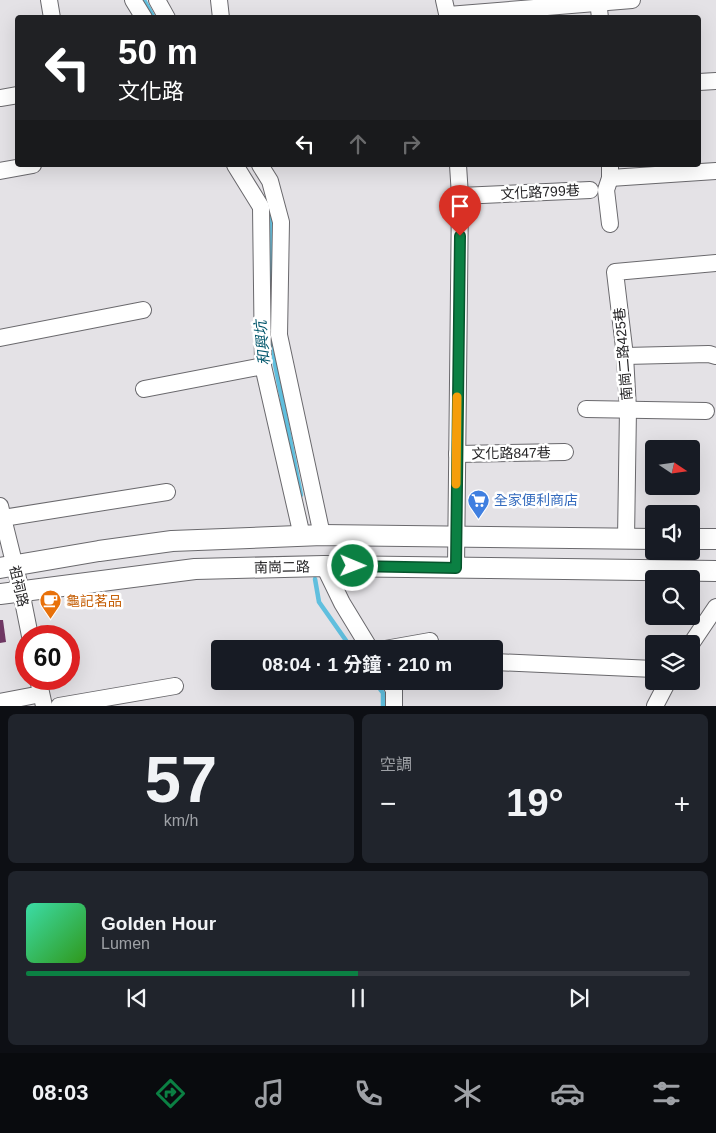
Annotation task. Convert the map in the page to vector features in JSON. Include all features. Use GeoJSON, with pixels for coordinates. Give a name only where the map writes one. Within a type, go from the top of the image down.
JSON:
{"type":"FeatureCollection","features":[{"type":"Feature","properties":{"kind":"main road"},"geometry":{"type":"LineString","coordinates":[[7,567],[172,541],[322,534],[645,539]]}},
{"type":"Feature","properties":{"kind":"main road"},"geometry":{"type":"LineString","coordinates":[[700,539],[716,539]]}},
{"type":"Feature","properties":{"kind":"main road","name":"南崗二路"},"geometry":{"type":"LineString","coordinates":[[0,594],[195,569],[324,566],[716,570]]}},
{"type":"Feature","properties":{"kind":"street"},"geometry":{"type":"LineString","coordinates":[[49,0],[52,15]]}},
{"type":"Feature","properties":{"kind":"street"},"geometry":{"type":"LineString","coordinates":[[133,0],[142,15]]}},
{"type":"Feature","properties":{"kind":"street"},"geometry":{"type":"LineString","coordinates":[[157,0],[165,15]]}},
{"type":"Feature","properties":{"kind":"street"},"geometry":{"type":"LineString","coordinates":[[219,0],[221,15]]}},
{"type":"Feature","properties":{"kind":"street"},"geometry":{"type":"LineString","coordinates":[[447,11],[599,7],[632,0]]}},
{"type":"Feature","properties":{"kind":"street"},"geometry":{"type":"LineString","coordinates":[[701,82],[716,81]]}},
{"type":"Feature","properties":{"kind":"street"},"geometry":{"type":"LineString","coordinates":[[0,98],[15,96]]}},
{"type":"Feature","properties":{"kind":"street"},"geometry":{"type":"LineString","coordinates":[[0,171],[22,167]]}},
{"type":"Feature","properties":{"kind":"street"},"geometry":{"type":"LineString","coordinates":[[236,167],[262,207],[263,366],[302,536]]}},
{"type":"Feature","properties":{"kind":"street"},"geometry":{"type":"LineString","coordinates":[[261,167],[270,181],[281,222],[279,335],[322,534]]}},
{"type":"Feature","properties":{"kind":"street"},"geometry":{"type":"LineString","coordinates":[[456,568],[460,196],[458,167]]}},
{"type":"Feature","properties":{"kind":"street"},"geometry":{"type":"LineString","coordinates":[[610,224],[606,190],[610,171],[716,171]]}},
{"type":"Feature","properties":{"kind":"street","name":"文化路799巷"},"geometry":{"type":"LineString","coordinates":[[460,196],[590,190]]}},
{"type":"Feature","properties":{"kind":"street","name":"南崗二路425巷"},"geometry":{"type":"LineString","coordinates":[[626,539],[628,409],[625,356],[614,272],[716,263]]}},
{"type":"Feature","properties":{"kind":"street"},"geometry":{"type":"LineString","coordinates":[[0,338],[142,310]]}},
{"type":"Feature","properties":{"kind":"street"},"geometry":{"type":"LineString","coordinates":[[625,356],[709,354],[716,356]]}},
{"type":"Feature","properties":{"kind":"street"},"geometry":{"type":"LineString","coordinates":[[144,389],[263,366]]}},
{"type":"Feature","properties":{"kind":"street"},"geometry":{"type":"LineString","coordinates":[[586,409],[706,411]]}},
{"type":"Feature","properties":{"kind":"street","name":"文化路847巷"},"geometry":{"type":"LineString","coordinates":[[457,454],[565,452]]}},
{"type":"Feature","properties":{"kind":"street"},"geometry":{"type":"LineString","coordinates":[[1,512],[167,492]]}},
{"type":"Feature","properties":{"kind":"street","name":"祖祠路"},"geometry":{"type":"LineString","coordinates":[[1,512],[7,567],[21,591],[28,625]]}},
{"type":"Feature","properties":{"kind":"street"},"geometry":{"type":"LineString","coordinates":[[324,566],[342,603],[365,640]]}},
{"type":"Feature","properties":{"kind":"street"},"geometry":{"type":"LineString","coordinates":[[697,635],[716,607]]}},
{"type":"Feature","properties":{"kind":"street"},"geometry":{"type":"LineString","coordinates":[[503,662],[645,670]]}},
{"type":"Feature","properties":{"kind":"street"},"geometry":{"type":"LineString","coordinates":[[59,706],[175,686]]}},
{"type":"Feature","properties":{"kind":"street"},"geometry":{"type":"LineString","coordinates":[[394,690],[394,706]]}},
{"type":"Feature","properties":{"kind":"street"},"geometry":{"type":"LineString","coordinates":[[655,706],[663,690]]}},
{"type":"Feature","properties":{"kind":"street"},"geometry":{"type":"LineString","coordinates":[[0,702],[41,693]]}},
{"type":"Feature","properties":{"kind":"building"},"geometry":{"type":"Polygon","coordinates":[[[0,620],[3,620],[6,642],[0,643],[0,620]]]}},
{"type":"Feature","properties":{"kind":"waterway","name":"和興坑"},"geometry":{"type":"LineString","coordinates":[[144,0],[152,15]]}},
{"type":"Feature","properties":{"kind":"waterway","name":"和興坑"},"geometry":{"type":"LineString","coordinates":[[271,311],[272,214]]}},
{"type":"Feature","properties":{"kind":"waterway","name":"和興坑"},"geometry":{"type":"LineString","coordinates":[[271,334],[271,344],[301,495]]}},
{"type":"Feature","properties":{"kind":"waterway","name":"和興坑"},"geometry":{"type":"LineString","coordinates":[[315,579],[319,602],[346,640]]}},
{"type":"Feature","properties":{"kind":"waterway","name":"和興坑"},"geometry":{"type":"LineString","coordinates":[[381,690],[383,693],[383,706]]}},
{"type":"Feature","properties":{"kind":"slow traffic"},"geometry":{"type":"LineString","coordinates":[[456,484],[457,397]]}},
{"type":"Feature","properties":{"kind":"place","name":"全家便利商店"},"geometry":{"type":"Point","coordinates":[478,519]}},
{"type":"Feature","properties":{"kind":"place","name":"龜記茗品"},"geometry":{"type":"Point","coordinates":[50,620]}},
{"type":"Feature","properties":{"kind":"route"},"geometry":{"type":"LineString","coordinates":[[353,566],[456,568],[460,236]]}}]}
